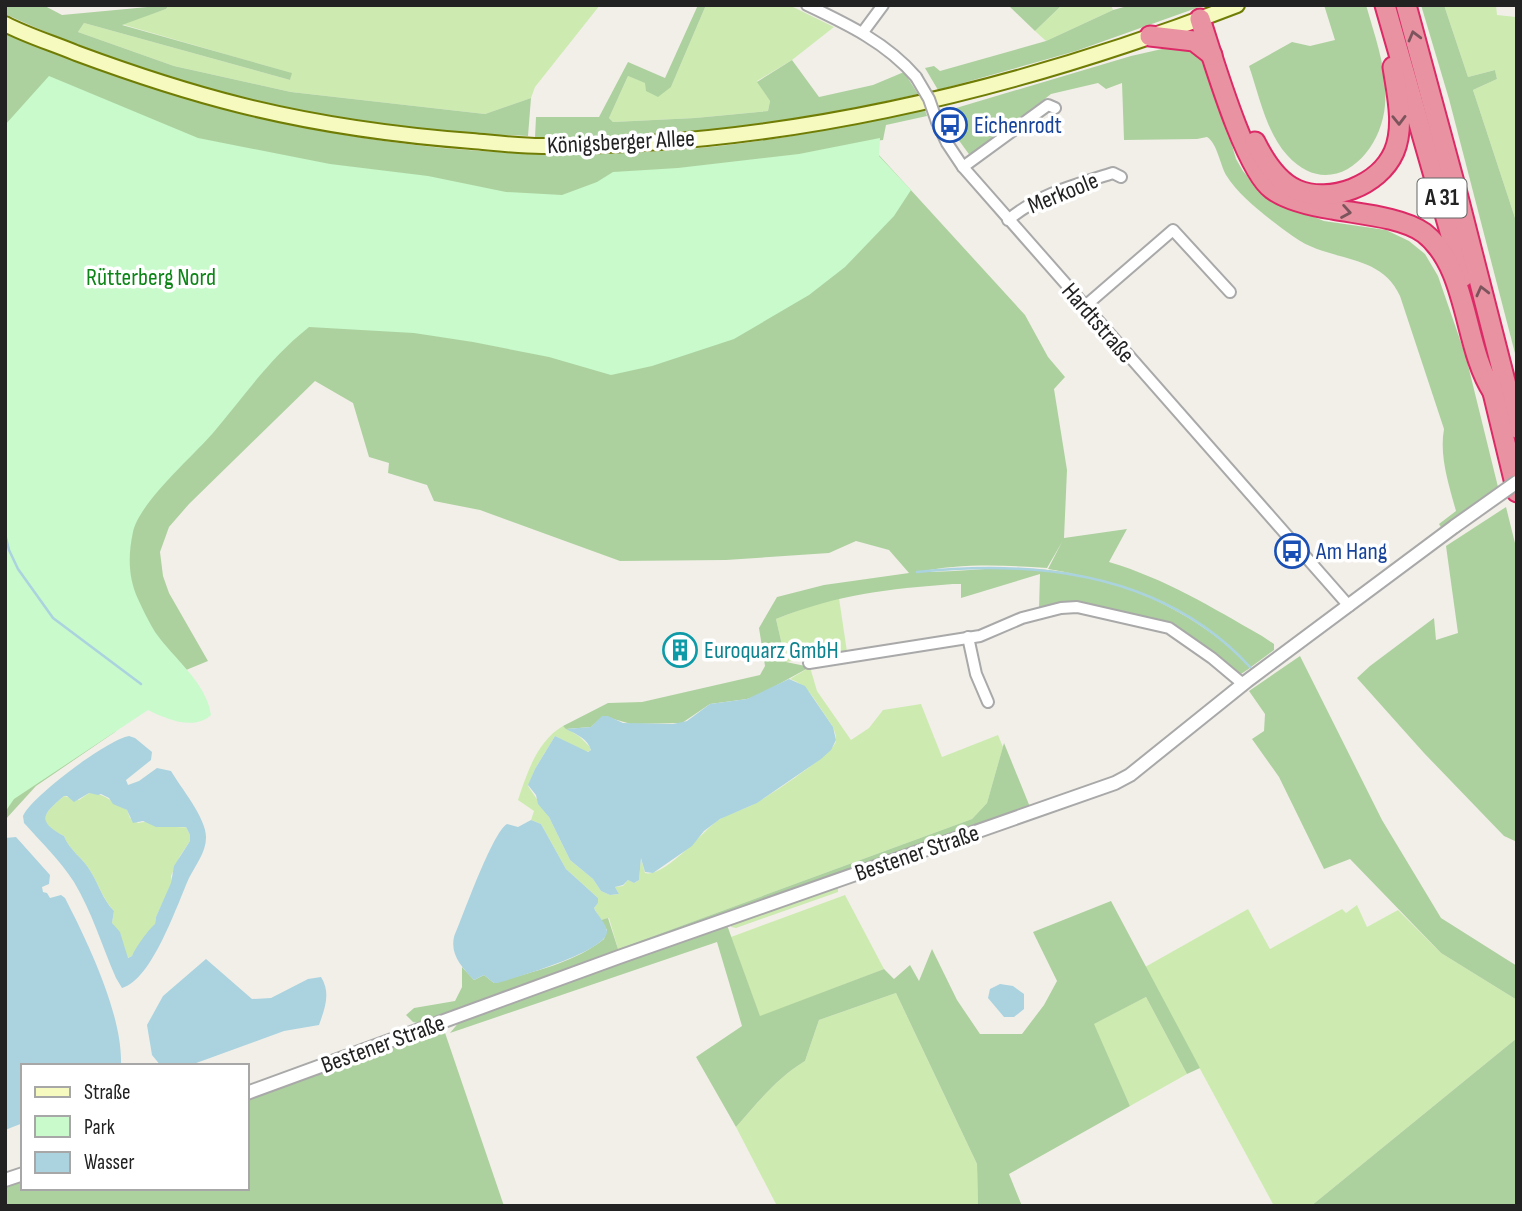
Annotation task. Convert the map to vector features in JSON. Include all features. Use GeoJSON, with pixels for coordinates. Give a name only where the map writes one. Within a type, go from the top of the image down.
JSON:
{"type":"FeatureCollection","features":[{"type":"Feature","properties":{"kind":"highway"},"geometry":{"type":"LineString","coordinates":[[1206,17],[1220,47],[1256,145],[1268,165],[1296,189],[1315,195],[1331,194],[1356,188],[1385,166],[1394,152],[1399,132],[1391,52],[1377,5]]}},
{"type":"Feature","properties":{"kind":"highway","name":"A 31"},"geometry":{"type":"LineString","coordinates":[[1385,5],[1446,211],[1517,492]]}},
{"type":"Feature","properties":{"kind":"highway","name":"A 31"},"geometry":{"type":"LineString","coordinates":[[1406,5],[1517,428]]}},
{"type":"Feature","properties":{"kind":"highway"},"geometry":{"type":"LineString","coordinates":[[1206,17],[1212,55],[1244,145],[1260,179],[1272,190],[1319,207],[1406,224],[1423,233],[1439,250],[1454,276],[1483,376],[1493,392]]}},
{"type":"Feature","properties":{"kind":"highway"},"geometry":{"type":"LineString","coordinates":[[1150,36],[1194,41],[1212,55]]}},
{"type":"Feature","properties":{"kind":"main road","name":"Königsberger Allee"},"geometry":{"type":"LineString","coordinates":[[5,24],[130,73],[200,95],[303,121],[421,137],[539,146],[664,142],[818,124],[972,89],[1150,36],[1237,5]]}},
{"type":"Feature","properties":{"kind":"street","name":"Hardtstraße"},"geometry":{"type":"LineString","coordinates":[[807,5],[863,32],[916,77],[929,99],[947,143],[963,167],[1349,606]]}},
{"type":"Feature","properties":{"kind":"street"},"geometry":{"type":"LineString","coordinates":[[863,32],[883,5]]}},
{"type":"Feature","properties":{"kind":"street"},"geometry":{"type":"LineString","coordinates":[[963,167],[1048,104],[1055,108]]}},
{"type":"Feature","properties":{"kind":"street","name":"Merkoole"},"geometry":{"type":"LineString","coordinates":[[1008,220],[1026,205],[1040,198],[1113,173],[1121,177]]}},
{"type":"Feature","properties":{"kind":"street"},"geometry":{"type":"LineString","coordinates":[[1084,307],[1173,230],[1230,292]]}},
{"type":"Feature","properties":{"kind":"street","name":"Bestener Straße"},"geometry":{"type":"LineString","coordinates":[[248,1093],[619,957],[1115,783],[1130,775],[1245,682],[1517,482]]}},
{"type":"Feature","properties":{"kind":"street"},"geometry":{"type":"LineString","coordinates":[[808,663],[980,636],[1021,618],[1061,608],[1077,607],[1169,628],[1245,682]]}},
{"type":"Feature","properties":{"kind":"street"},"geometry":{"type":"LineString","coordinates":[[968,638],[976,674],[988,702]]}},
{"type":"Feature","properties":{"kind":"green space"},"geometry":{"type":"Polygon","coordinates":[[[5,5],[43,5],[62,15],[169,5],[166,9],[122,25],[292,73],[290,80],[84,23],[78,32],[174,66],[291,92],[485,114],[531,98],[528,136],[444,132],[378,125],[269,104],[159,74],[106,55],[5,14],[5,5]]]}},
{"type":"Feature","properties":{"kind":"green space"},"geometry":{"type":"Polygon","coordinates":[[[169,5],[600,5],[535,87],[531,98],[485,114],[291,92],[174,66],[78,32],[84,23],[290,80],[291,73],[121,24],[166,9],[169,5]]]}},
{"type":"Feature","properties":{"kind":"green space"},"geometry":{"type":"Polygon","coordinates":[[[698,5],[706,5],[671,87],[658,97],[646,91],[645,83],[628,76],[609,118],[613,122],[768,111],[770,101],[757,82],[792,60],[819,97],[873,85],[904,72],[918,94],[824,114],[728,128],[632,135],[535,137],[536,117],[599,117],[628,62],[665,78],[698,5]]]}},
{"type":"Feature","properties":{"kind":"green space"},"geometry":{"type":"Polygon","coordinates":[[[706,5],[789,5],[834,27],[792,60],[757,81],[770,101],[768,111],[613,122],[609,118],[628,76],[646,83],[671,87],[706,5]]]}},
{"type":"Feature","properties":{"kind":"green space"},"geometry":{"type":"Polygon","coordinates":[[[1008,5],[1062,5],[1035,31],[1008,5]]]}},
{"type":"Feature","properties":{"kind":"green space"},"geometry":{"type":"Polygon","coordinates":[[[1062,5],[1111,5],[1113,10],[1046,41],[1035,31],[1062,5]]]}},
{"type":"Feature","properties":{"kind":"green space"},"geometry":{"type":"Polygon","coordinates":[[[1131,5],[1205,5],[1076,51],[938,90],[925,68],[934,66],[940,71],[1046,41],[1113,10],[1131,5]]]}},
{"type":"Feature","properties":{"kind":"green space"},"geometry":{"type":"Polygon","coordinates":[[[1324,5],[1366,5],[1385,80],[1385,105],[1374,141],[1364,156],[1351,167],[1336,174],[1320,175],[1303,169],[1280,146],[1264,113],[1249,66],[1292,42],[1310,46],[1335,40],[1324,5]]]}},
{"type":"Feature","properties":{"kind":"green space"},"geometry":{"type":"Polygon","coordinates":[[[1421,5],[1444,5],[1468,77],[1495,70],[1497,79],[1473,90],[1517,224],[1517,361],[1449,99],[1421,5]]]}},
{"type":"Feature","properties":{"kind":"green space"},"geometry":{"type":"Polygon","coordinates":[[[1444,5],[1496,5],[1497,15],[1516,17],[1517,224],[1473,90],[1497,79],[1495,70],[1468,77],[1444,5]]]}},
{"type":"Feature","properties":{"kind":"green space"},"geometry":{"type":"Polygon","coordinates":[[[5,32],[86,65],[250,115],[333,133],[417,145],[502,152],[588,154],[675,150],[801,134],[925,110],[927,116],[886,125],[883,140],[867,142],[1025,315],[1048,357],[1065,377],[1054,389],[1067,470],[1064,538],[1127,529],[1109,562],[1169,585],[1274,644],[1274,650],[1251,667],[1230,647],[1208,629],[1154,600],[1206,629],[1230,648],[1250,668],[1241,674],[1233,671],[1186,633],[1161,620],[1091,605],[1039,609],[1040,574],[961,598],[961,584],[907,588],[843,598],[776,619],[786,662],[810,667],[759,695],[710,704],[682,723],[631,724],[603,716],[591,727],[566,729],[563,726],[608,703],[642,702],[760,675],[765,666],[759,628],[777,597],[824,585],[909,573],[889,550],[856,541],[829,553],[726,560],[620,561],[480,510],[434,501],[427,485],[388,473],[389,463],[369,457],[353,403],[315,381],[189,504],[169,527],[160,552],[163,576],[169,593],[208,661],[152,684],[115,732],[36,786],[5,820],[5,32]],[[1062,542],[1047,568],[966,566],[919,572],[1021,568],[1059,571],[1048,569],[1062,542]]]}},
{"type":"Feature","properties":{"kind":"green space"},"geometry":{"type":"Polygon","coordinates":[[[1175,46],[1194,51],[1201,60],[1224,117],[1236,159],[1258,189],[1275,201],[1324,221],[1386,230],[1409,241],[1425,254],[1438,276],[1466,357],[1498,487],[1442,529],[1439,524],[1456,511],[1444,460],[1444,429],[1400,296],[1380,272],[1308,245],[1267,216],[1232,184],[1207,137],[1124,140],[1122,83],[1106,89],[1098,83],[1051,94],[971,157],[955,135],[946,111],[1131,56],[1175,46]]]}},
{"type":"Feature","properties":{"kind":"green space","name":"Rütterberg Nord"},"geometry":{"type":"Polygon","coordinates":[[[49,76],[198,138],[330,164],[428,176],[506,192],[562,195],[597,182],[613,172],[678,168],[799,154],[880,138],[879,156],[911,190],[894,216],[845,267],[809,295],[734,339],[652,366],[611,375],[549,357],[473,342],[414,333],[309,327],[270,364],[213,433],[155,494],[137,520],[133,532],[130,566],[138,599],[155,632],[203,692],[211,715],[204,720],[188,723],[171,720],[148,710],[14,799],[5,812],[5,125],[49,76]]]}},
{"type":"Feature","properties":{"kind":"green space"},"geometry":{"type":"Polygon","coordinates":[[[1506,507],[1517,551],[1517,842],[1504,836],[1357,678],[1434,618],[1436,640],[1458,633],[1446,546],[1506,507]]]}},
{"type":"Feature","properties":{"kind":"green space"},"geometry":{"type":"Polygon","coordinates":[[[839,598],[847,652],[786,662],[776,619],[839,598]]]}},
{"type":"Feature","properties":{"kind":"green space"},"geometry":{"type":"Polygon","coordinates":[[[1300,656],[1382,820],[1441,918],[1517,966],[1517,1000],[1441,953],[1350,859],[1324,869],[1279,777],[1252,739],[1264,731],[1265,714],[1249,691],[1300,656]]]}},
{"type":"Feature","properties":{"kind":"green space"},"geometry":{"type":"Polygon","coordinates":[[[810,667],[817,691],[851,740],[869,728],[883,710],[921,704],[942,757],[998,735],[1003,747],[987,803],[972,819],[618,949],[609,918],[601,920],[594,908],[598,898],[566,869],[541,824],[531,820],[534,811],[518,800],[529,769],[546,740],[563,726],[591,748],[586,752],[555,736],[528,786],[549,817],[570,860],[593,879],[601,891],[610,895],[619,894],[615,887],[623,886],[628,880],[634,883],[639,880],[641,858],[645,873],[662,869],[717,821],[774,792],[833,747],[836,737],[830,722],[809,692],[790,679],[810,667]]]}},
{"type":"Feature","properties":{"kind":"green space"},"geometry":{"type":"Polygon","coordinates":[[[1004,743],[1030,807],[422,1024],[413,1022],[406,1015],[414,1008],[455,1001],[462,987],[462,967],[474,980],[484,975],[494,983],[551,966],[579,955],[604,939],[607,930],[601,920],[608,918],[618,949],[972,819],[987,803],[1004,743]]]}},
{"type":"Feature","properties":{"kind":"green space"},"geometry":{"type":"Polygon","coordinates":[[[89,793],[105,797],[127,810],[130,818],[138,823],[186,827],[190,835],[190,841],[171,876],[172,883],[155,924],[132,956],[127,958],[112,923],[114,911],[91,872],[64,836],[46,821],[51,807],[64,796],[79,800],[89,793]]]}},
{"type":"Feature","properties":{"kind":"green space"},"geometry":{"type":"Polygon","coordinates":[[[838,886],[838,892],[736,928],[731,927],[731,924],[838,886]]]}},
{"type":"Feature","properties":{"kind":"green space"},"geometry":{"type":"Polygon","coordinates":[[[845,895],[884,969],[760,1017],[731,937],[845,895]]]}},
{"type":"Feature","properties":{"kind":"green space"},"geometry":{"type":"Polygon","coordinates":[[[1111,901],[1200,1068],[1187,1074],[1146,997],[1094,1024],[1130,1106],[1009,1174],[1022,1206],[978,1206],[977,1164],[896,993],[819,1020],[805,1061],[777,1083],[736,1127],[696,1057],[742,1026],[717,942],[450,1033],[460,1021],[727,925],[760,1016],[884,969],[894,979],[910,965],[919,981],[932,949],[957,1000],[980,1034],[1022,1034],[1044,1005],[1057,981],[1033,932],[1111,901]]]}},
{"type":"Feature","properties":{"kind":"green space"},"geometry":{"type":"Polygon","coordinates":[[[1357,905],[1367,927],[1398,910],[1441,953],[1517,1000],[1517,1038],[1311,1206],[1274,1206],[1145,967],[1248,909],[1270,949],[1342,909],[1346,913],[1357,905]]]}},
{"type":"Feature","properties":{"kind":"green space"},"geometry":{"type":"Polygon","coordinates":[[[896,993],[977,1164],[978,1206],[777,1206],[736,1127],[777,1083],[805,1061],[819,1020],[896,993]]]}},
{"type":"Feature","properties":{"kind":"green space"},"geometry":{"type":"Polygon","coordinates":[[[1146,997],[1187,1074],[1130,1106],[1093,1024],[1146,997]]]}},
{"type":"Feature","properties":{"kind":"green space"},"geometry":{"type":"Polygon","coordinates":[[[442,1024],[504,1206],[5,1206],[5,1183],[21,1178],[21,1190],[248,1190],[248,1095],[442,1024]]]}},
{"type":"Feature","properties":{"kind":"green space"},"geometry":{"type":"Polygon","coordinates":[[[1517,1038],[1517,1206],[1311,1206],[1517,1038]]]}},
{"type":"Feature","properties":{"kind":"water"},"geometry":{"type":"Polygon","coordinates":[[[789,679],[805,686],[833,727],[836,740],[831,750],[821,759],[757,803],[720,819],[704,831],[692,846],[653,873],[645,872],[641,858],[639,880],[634,883],[628,880],[615,887],[619,894],[610,895],[601,891],[593,879],[570,860],[549,817],[528,785],[555,736],[588,752],[591,750],[587,743],[566,729],[591,727],[602,716],[623,723],[673,724],[687,721],[710,704],[747,699],[789,679]]]}},
{"type":"Feature","properties":{"kind":"water"},"geometry":{"type":"Polygon","coordinates":[[[129,736],[135,738],[152,752],[151,760],[126,780],[128,785],[139,781],[157,768],[171,771],[198,813],[206,838],[202,854],[153,957],[133,982],[122,988],[74,882],[24,823],[23,816],[55,783],[104,747],[129,736]],[[89,793],[74,802],[64,796],[51,807],[46,821],[64,836],[91,872],[114,911],[112,923],[120,932],[128,958],[155,924],[171,883],[174,866],[190,841],[190,835],[186,827],[156,827],[143,821],[133,823],[127,810],[113,804],[109,798],[89,793]]]}},
{"type":"Feature","properties":{"kind":"water"},"geometry":{"type":"Polygon","coordinates":[[[531,820],[541,824],[566,869],[598,898],[594,908],[607,932],[603,940],[592,948],[559,963],[498,983],[484,975],[474,980],[455,955],[454,937],[486,858],[501,831],[507,824],[518,827],[531,820]]]}},
{"type":"Feature","properties":{"kind":"water"},"geometry":{"type":"Polygon","coordinates":[[[16,837],[50,875],[49,884],[42,887],[43,892],[50,898],[61,895],[65,898],[84,936],[110,1002],[120,1046],[121,1064],[21,1064],[21,1124],[5,1130],[5,838],[16,837]]]}},
{"type":"Feature","properties":{"kind":"water"},"geometry":{"type":"Polygon","coordinates":[[[206,959],[252,999],[271,998],[308,979],[321,977],[326,989],[325,1007],[319,1025],[284,1031],[193,1064],[159,1064],[152,1055],[147,1025],[163,996],[206,959]]]}},
{"type":"Feature","properties":{"kind":"water"},"geometry":{"type":"Polygon","coordinates":[[[1000,984],[1013,986],[1024,994],[1024,1009],[1014,1017],[1004,1017],[988,998],[990,989],[1000,984]]]}},
{"type":"Feature","properties":{"kind":"waterway"},"geometry":{"type":"LineString","coordinates":[[5,534],[18,569],[53,618],[141,684]]}},
{"type":"Feature","properties":{"kind":"waterway"},"geometry":{"type":"LineString","coordinates":[[917,572],[1008,568],[1096,579],[1138,592],[1179,611],[1216,635],[1250,667]]}},
{"type":"Feature","properties":{"kind":"place","name":"Eichenrodt"},"geometry":{"type":"Point","coordinates":[950,125]}},
{"type":"Feature","properties":{"kind":"place","name":"Am Hang"},"geometry":{"type":"Point","coordinates":[1292,551]}},
{"type":"Feature","properties":{"kind":"place","name":"Euroquarz GmbH"},"geometry":{"type":"Point","coordinates":[680,650]}}]}
